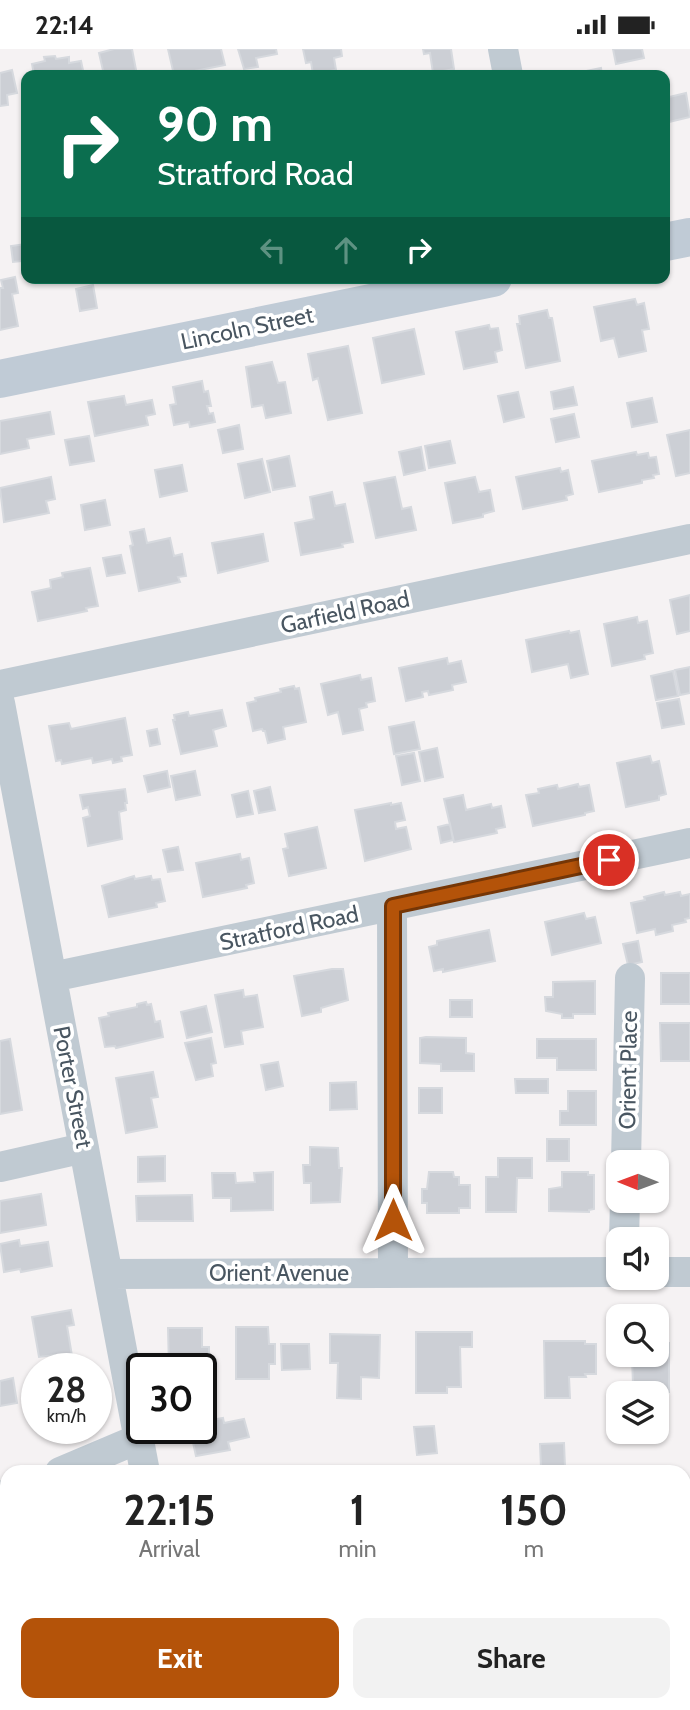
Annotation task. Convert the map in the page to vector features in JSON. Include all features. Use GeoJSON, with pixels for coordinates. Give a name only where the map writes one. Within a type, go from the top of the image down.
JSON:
{"type":"FeatureCollection","features":[{"type":"Feature","properties":{"kind":"street"},"geometry":{"type":"LineString","coordinates":[[503,49],[507,70]]}},
{"type":"Feature","properties":{"kind":"street"},"geometry":{"type":"LineString","coordinates":[[670,241],[690,237]]}},
{"type":"Feature","properties":{"kind":"street","name":"Lincoln Street"},"geometry":{"type":"LineString","coordinates":[[0,379],[464,284]]}},
{"type":"Feature","properties":{"kind":"street","name":"Garfield Road"},"geometry":{"type":"LineString","coordinates":[[0,685],[690,540]]}},
{"type":"Feature","properties":{"kind":"street","name":"Porter Street"},"geometry":{"type":"LineString","coordinates":[[0,703],[7,773],[52,977],[126,1373]]}},
{"type":"Feature","properties":{"kind":"street","name":"Stratford Road"},"geometry":{"type":"LineString","coordinates":[[52,977],[690,843]]}},
{"type":"Feature","properties":{"kind":"street"},"geometry":{"type":"LineString","coordinates":[[393,906],[393,1273]]}},
{"type":"Feature","properties":{"kind":"street","name":"Orient Place"},"geometry":{"type":"LineString","coordinates":[[626,1150],[630,978]]}},
{"type":"Feature","properties":{"kind":"street"},"geometry":{"type":"LineString","coordinates":[[0,1167],[84,1148]]}},
{"type":"Feature","properties":{"kind":"street","name":"Orient Avenue"},"geometry":{"type":"LineString","coordinates":[[108,1274],[606,1272]]}},
{"type":"Feature","properties":{"kind":"street"},"geometry":{"type":"LineString","coordinates":[[669,1272],[690,1272]]}},
{"type":"Feature","properties":{"kind":"street"},"geometry":{"type":"LineString","coordinates":[[77,1465],[126,1444]]}},
{"type":"Feature","properties":{"kind":"street","name":"Porter Street"},"geometry":{"type":"LineString","coordinates":[[139,1444],[144,1465]]}},
{"type":"Feature","properties":{"kind":"building"},"geometry":{"type":"Polygon","coordinates":[[[114,49],[132,49],[136,70],[103,70],[99,53],[114,49]]]}},
{"type":"Feature","properties":{"kind":"building"},"geometry":{"type":"Polygon","coordinates":[[[168,49],[221,49],[225,65],[200,70],[173,70],[168,49]]]}},
{"type":"Feature","properties":{"kind":"building"},"geometry":{"type":"Polygon","coordinates":[[[238,49],[276,49],[277,54],[256,58],[258,67],[244,69],[238,49]]]}},
{"type":"Feature","properties":{"kind":"building"},"geometry":{"type":"Polygon","coordinates":[[[303,49],[341,49],[342,56],[334,58],[336,70],[312,70],[311,62],[306,63],[303,49]]]}},
{"type":"Feature","properties":{"kind":"building"},"geometry":{"type":"Polygon","coordinates":[[[423,49],[451,49],[454,69],[433,70],[430,53],[424,54],[423,49]]]}},
{"type":"Feature","properties":{"kind":"building"},"geometry":{"type":"Polygon","coordinates":[[[613,49],[642,49],[644,58],[616,64],[613,49]]]}},
{"type":"Feature","properties":{"kind":"building"},"geometry":{"type":"Polygon","coordinates":[[[44,57],[69,57],[69,63],[81,61],[83,70],[33,70],[32,64],[45,61],[44,57]]]}},
{"type":"Feature","properties":{"kind":"building"},"geometry":{"type":"Polygon","coordinates":[[[12,70],[17,93],[7,95],[8,105],[0,106],[0,73],[12,70]]]}},
{"type":"Feature","properties":{"kind":"building"},"geometry":{"type":"Polygon","coordinates":[[[686,93],[690,117],[670,122],[670,97],[686,93]]]}},
{"type":"Feature","properties":{"kind":"building"},"geometry":{"type":"Polygon","coordinates":[[[21,245],[21,261],[13,262],[11,246],[21,245]]]}},
{"type":"Feature","properties":{"kind":"building"},"geometry":{"type":"Polygon","coordinates":[[[15,277],[18,293],[12,294],[18,326],[0,330],[0,288],[3,288],[1,280],[15,277]]]}},
{"type":"Feature","properties":{"kind":"building"},"geometry":{"type":"Polygon","coordinates":[[[93,285],[97,308],[80,311],[76,289],[93,285]]]}},
{"type":"Feature","properties":{"kind":"building"},"geometry":{"type":"Polygon","coordinates":[[[635,299],[637,305],[644,303],[649,329],[642,330],[646,351],[619,357],[614,338],[601,341],[594,307],[635,299]]]}},
{"type":"Feature","properties":{"kind":"building"},"geometry":{"type":"Polygon","coordinates":[[[547,310],[549,318],[552,318],[560,361],[526,368],[517,324],[520,324],[519,316],[547,310]]]}},
{"type":"Feature","properties":{"kind":"building"},"geometry":{"type":"Polygon","coordinates":[[[489,325],[490,329],[498,328],[502,350],[495,352],[497,362],[464,369],[456,332],[489,325]]]}},
{"type":"Feature","properties":{"kind":"building"},"geometry":{"type":"Polygon","coordinates":[[[414,329],[424,374],[382,383],[373,338],[414,329]]]}},
{"type":"Feature","properties":{"kind":"building"},"geometry":{"type":"Polygon","coordinates":[[[348,346],[362,413],[328,420],[318,378],[313,380],[308,354],[348,346]]]}},
{"type":"Feature","properties":{"kind":"building"},"geometry":{"type":"Polygon","coordinates":[[[272,362],[278,383],[285,382],[291,413],[266,418],[263,405],[252,407],[246,367],[272,362]]]}},
{"type":"Feature","properties":{"kind":"building"},"geometry":{"type":"Polygon","coordinates":[[[202,381],[204,392],[208,391],[211,406],[207,406],[209,414],[213,413],[215,422],[190,427],[189,422],[174,425],[170,405],[176,404],[173,387],[202,381]]]}},
{"type":"Feature","properties":{"kind":"building"},"geometry":{"type":"Polygon","coordinates":[[[573,387],[577,405],[554,409],[551,392],[573,387]]]}},
{"type":"Feature","properties":{"kind":"building"},"geometry":{"type":"Polygon","coordinates":[[[518,392],[524,417],[504,422],[498,396],[518,392]]]}},
{"type":"Feature","properties":{"kind":"building"},"geometry":{"type":"Polygon","coordinates":[[[124,396],[126,405],[152,400],[155,414],[146,416],[148,425],[95,436],[88,402],[124,396]]]}},
{"type":"Feature","properties":{"kind":"building"},"geometry":{"type":"Polygon","coordinates":[[[652,398],[657,422],[632,427],[627,403],[652,398]]]}},
{"type":"Feature","properties":{"kind":"building"},"geometry":{"type":"Polygon","coordinates":[[[50,412],[54,434],[27,439],[29,448],[0,454],[0,421],[50,412]]]}},
{"type":"Feature","properties":{"kind":"building"},"geometry":{"type":"Polygon","coordinates":[[[574,414],[579,437],[556,442],[551,419],[574,414]]]}},
{"type":"Feature","properties":{"kind":"building"},"geometry":{"type":"Polygon","coordinates":[[[239,425],[243,449],[223,453],[218,430],[239,425]]]}},
{"type":"Feature","properties":{"kind":"building"},"geometry":{"type":"Polygon","coordinates":[[[690,430],[690,473],[676,476],[667,435],[690,430]]]}},
{"type":"Feature","properties":{"kind":"building"},"geometry":{"type":"Polygon","coordinates":[[[89,436],[94,461],[70,465],[65,440],[89,436]]]}},
{"type":"Feature","properties":{"kind":"building"},"geometry":{"type":"Polygon","coordinates":[[[450,441],[455,463],[429,468],[425,446],[450,441]]]}},
{"type":"Feature","properties":{"kind":"building"},"geometry":{"type":"Polygon","coordinates":[[[421,447],[425,470],[404,475],[399,452],[421,447]]]}},
{"type":"Feature","properties":{"kind":"building"},"geometry":{"type":"Polygon","coordinates":[[[636,452],[637,455],[648,453],[649,458],[656,457],[659,474],[653,475],[654,478],[642,480],[642,483],[599,492],[592,461],[636,452]]]}},
{"type":"Feature","properties":{"kind":"building"},"geometry":{"type":"Polygon","coordinates":[[[289,456],[295,486],[273,490],[267,461],[289,456]]]}},
{"type":"Feature","properties":{"kind":"building"},"geometry":{"type":"Polygon","coordinates":[[[262,459],[270,492],[245,498],[238,464],[262,459]]]}},
{"type":"Feature","properties":{"kind":"building"},"geometry":{"type":"Polygon","coordinates":[[[182,465],[187,491],[160,497],[155,470],[182,465]]]}},
{"type":"Feature","properties":{"kind":"building"},"geometry":{"type":"Polygon","coordinates":[[[560,468],[561,472],[568,470],[573,494],[566,496],[567,500],[523,509],[516,477],[560,468]]]}},
{"type":"Feature","properties":{"kind":"building"},"geometry":{"type":"Polygon","coordinates":[[[51,477],[55,499],[46,501],[49,513],[4,522],[0,488],[51,477]]]}},
{"type":"Feature","properties":{"kind":"building"},"geometry":{"type":"Polygon","coordinates":[[[395,477],[402,509],[411,507],[416,530],[376,538],[364,483],[395,477]]]}},
{"type":"Feature","properties":{"kind":"building"},"geometry":{"type":"Polygon","coordinates":[[[475,477],[479,492],[490,490],[494,511],[483,514],[483,517],[453,523],[445,483],[475,477]]]}},
{"type":"Feature","properties":{"kind":"building"},"geometry":{"type":"Polygon","coordinates":[[[332,492],[335,506],[345,504],[353,542],[342,544],[343,547],[301,555],[295,523],[314,519],[310,497],[332,492]]]}},
{"type":"Feature","properties":{"kind":"building"},"geometry":{"type":"Polygon","coordinates":[[[105,500],[110,525],[85,530],[81,505],[105,500]]]}},
{"type":"Feature","properties":{"kind":"building"},"geometry":{"type":"Polygon","coordinates":[[[144,529],[147,543],[170,538],[174,556],[182,554],[186,576],[178,577],[180,582],[139,591],[130,546],[133,545],[130,532],[144,529]]]}},
{"type":"Feature","properties":{"kind":"building"},"geometry":{"type":"Polygon","coordinates":[[[263,534],[268,561],[218,573],[212,543],[263,534]]]}},
{"type":"Feature","properties":{"kind":"building"},"geometry":{"type":"Polygon","coordinates":[[[121,555],[125,573],[107,576],[103,558],[121,555]]]}},
{"type":"Feature","properties":{"kind":"building"},"geometry":{"type":"Polygon","coordinates":[[[90,568],[98,606],[86,608],[87,611],[38,621],[32,592],[51,588],[50,580],[63,577],[62,573],[90,568]]]}},
{"type":"Feature","properties":{"kind":"building"},"geometry":{"type":"Polygon","coordinates":[[[690,595],[690,631],[677,634],[670,600],[690,595]]]}},
{"type":"Feature","properties":{"kind":"building"},"geometry":{"type":"Polygon","coordinates":[[[637,617],[638,623],[647,621],[653,653],[644,655],[645,659],[612,666],[604,624],[637,617]]]}},
{"type":"Feature","properties":{"kind":"building"},"geometry":{"type":"Polygon","coordinates":[[[579,631],[588,674],[571,678],[568,664],[532,672],[526,640],[579,631]]]}},
{"type":"Feature","properties":{"kind":"building"},"geometry":{"type":"Polygon","coordinates":[[[447,658],[448,664],[461,661],[466,682],[452,685],[453,690],[429,695],[428,691],[422,692],[423,697],[406,701],[399,668],[447,658]]]}},
{"type":"Feature","properties":{"kind":"building"},"geometry":{"type":"Polygon","coordinates":[[[690,667],[690,693],[680,695],[675,670],[690,667]]]}},
{"type":"Feature","properties":{"kind":"building"},"geometry":{"type":"Polygon","coordinates":[[[673,671],[678,696],[656,700],[651,676],[673,671]]]}},
{"type":"Feature","properties":{"kind":"building"},"geometry":{"type":"Polygon","coordinates":[[[360,675],[361,680],[371,678],[375,701],[366,703],[367,707],[359,709],[363,730],[343,734],[338,712],[328,715],[321,684],[360,675]]]}},
{"type":"Feature","properties":{"kind":"building"},"geometry":{"type":"Polygon","coordinates":[[[294,686],[295,689],[299,688],[306,722],[283,727],[285,739],[268,743],[265,731],[253,731],[247,703],[294,686]]]}},
{"type":"Feature","properties":{"kind":"building"},"geometry":{"type":"Polygon","coordinates":[[[679,699],[684,724],[662,728],[657,703],[679,699]]]}},
{"type":"Feature","properties":{"kind":"building"},"geometry":{"type":"Polygon","coordinates":[[[222,710],[226,726],[213,730],[217,746],[181,754],[174,715],[188,712],[189,716],[222,710]]]}},
{"type":"Feature","properties":{"kind":"building"},"geometry":{"type":"Polygon","coordinates":[[[125,718],[132,755],[121,757],[122,761],[113,763],[112,759],[93,763],[92,758],[62,764],[61,760],[56,761],[49,726],[69,723],[71,729],[125,718]]]}},
{"type":"Feature","properties":{"kind":"building"},"geometry":{"type":"Polygon","coordinates":[[[414,722],[420,749],[394,754],[389,727],[414,722]]]}},
{"type":"Feature","properties":{"kind":"building"},"geometry":{"type":"Polygon","coordinates":[[[157,729],[160,744],[150,746],[147,731],[157,729]]]}},
{"type":"Feature","properties":{"kind":"building"},"geometry":{"type":"Polygon","coordinates":[[[437,748],[443,777],[425,781],[419,752],[437,748]]]}},
{"type":"Feature","properties":{"kind":"building"},"geometry":{"type":"Polygon","coordinates":[[[414,753],[420,781],[402,785],[396,756],[414,753]]]}},
{"type":"Feature","properties":{"kind":"building"},"geometry":{"type":"Polygon","coordinates":[[[650,756],[652,763],[659,761],[666,794],[659,796],[659,800],[626,807],[617,763],[650,756]]]}},
{"type":"Feature","properties":{"kind":"building"},"geometry":{"type":"Polygon","coordinates":[[[167,771],[170,787],[148,792],[144,776],[167,771]]]}},
{"type":"Feature","properties":{"kind":"building"},"geometry":{"type":"Polygon","coordinates":[[[195,771],[200,795],[176,800],[171,776],[195,771]]]}},
{"type":"Feature","properties":{"kind":"building"},"geometry":{"type":"Polygon","coordinates":[[[578,784],[579,787],[589,785],[594,811],[533,826],[526,795],[539,793],[538,789],[557,785],[558,789],[578,784]]]}},
{"type":"Feature","properties":{"kind":"building"},"geometry":{"type":"Polygon","coordinates":[[[270,787],[275,810],[259,813],[254,791],[270,787]]]}},
{"type":"Feature","properties":{"kind":"building"},"geometry":{"type":"Polygon","coordinates":[[[125,789],[126,810],[119,812],[122,839],[88,846],[83,818],[90,816],[88,807],[83,809],[80,795],[125,789]]]}},
{"type":"Feature","properties":{"kind":"building"},"geometry":{"type":"Polygon","coordinates":[[[248,791],[253,814],[237,817],[232,795],[248,791]]]}},
{"type":"Feature","properties":{"kind":"building"},"geometry":{"type":"Polygon","coordinates":[[[463,795],[466,810],[491,804],[492,808],[501,806],[505,827],[496,829],[497,833],[454,842],[444,799],[463,795]]]}},
{"type":"Feature","properties":{"kind":"building"},"geometry":{"type":"Polygon","coordinates":[[[401,803],[405,820],[395,822],[396,829],[406,827],[411,849],[365,861],[355,810],[401,803]]]}},
{"type":"Feature","properties":{"kind":"building"},"geometry":{"type":"Polygon","coordinates":[[[450,824],[453,840],[441,843],[438,827],[450,824]]]}},
{"type":"Feature","properties":{"kind":"building"},"geometry":{"type":"Polygon","coordinates":[[[317,827],[326,868],[289,876],[283,849],[288,848],[285,834],[317,827]]]}},
{"type":"Feature","properties":{"kind":"building"},"geometry":{"type":"Polygon","coordinates":[[[178,847],[183,870],[168,872],[163,850],[178,847]]]}},
{"type":"Feature","properties":{"kind":"building"},"geometry":{"type":"Polygon","coordinates":[[[240,854],[241,860],[249,858],[254,883],[246,885],[247,888],[203,897],[196,863],[240,854]]]}},
{"type":"Feature","properties":{"kind":"building"},"geometry":{"type":"Polygon","coordinates":[[[134,876],[135,879],[151,876],[152,880],[160,879],[165,901],[156,903],[157,907],[109,917],[102,886],[134,876]]]}},
{"type":"Feature","properties":{"kind":"building"},"geometry":{"type":"Polygon","coordinates":[[[664,892],[665,895],[680,892],[681,896],[690,894],[690,918],[685,919],[686,922],[672,925],[673,931],[656,935],[655,929],[637,933],[631,903],[664,892]]]}},
{"type":"Feature","properties":{"kind":"building"},"geometry":{"type":"Polygon","coordinates":[[[584,913],[586,919],[595,917],[601,943],[552,955],[545,922],[584,913]]]}},
{"type":"Feature","properties":{"kind":"building"},"geometry":{"type":"Polygon","coordinates":[[[489,930],[495,961],[443,972],[443,969],[434,971],[429,947],[437,945],[437,941],[489,930]]]}},
{"type":"Feature","properties":{"kind":"building"},"geometry":{"type":"Polygon","coordinates":[[[638,941],[642,962],[628,965],[623,944],[638,941]]]}},
{"type":"Feature","properties":{"kind":"building"},"geometry":{"type":"Polygon","coordinates":[[[343,969],[348,1000],[321,1008],[321,1012],[302,1016],[294,976],[343,969]]]}},
{"type":"Feature","properties":{"kind":"building"},"geometry":{"type":"Polygon","coordinates":[[[661,973],[690,973],[690,1004],[661,1004],[661,973]]]}},
{"type":"Feature","properties":{"kind":"building"},"geometry":{"type":"Polygon","coordinates":[[[595,981],[595,1014],[573,1014],[573,1018],[562,1018],[562,1014],[546,1011],[545,997],[553,997],[553,982],[595,981]]]}},
{"type":"Feature","properties":{"kind":"building"},"geometry":{"type":"Polygon","coordinates":[[[243,990],[244,997],[257,995],[263,1027],[241,1031],[243,1044],[225,1047],[215,995],[243,990]]]}},
{"type":"Feature","properties":{"kind":"building"},"geometry":{"type":"Polygon","coordinates":[[[450,1000],[472,1000],[472,1017],[450,1017],[450,1000]]]}},
{"type":"Feature","properties":{"kind":"building"},"geometry":{"type":"Polygon","coordinates":[[[146,1002],[147,1005],[151,1004],[155,1022],[160,1021],[163,1037],[116,1048],[105,1047],[99,1018],[146,1002]]]}},
{"type":"Feature","properties":{"kind":"building"},"geometry":{"type":"Polygon","coordinates":[[[206,1006],[212,1032],[187,1038],[181,1012],[206,1006]]]}},
{"type":"Feature","properties":{"kind":"building"},"geometry":{"type":"Polygon","coordinates":[[[660,1023],[690,1023],[690,1061],[661,1061],[660,1023]]]}},
{"type":"Feature","properties":{"kind":"building"},"geometry":{"type":"Polygon","coordinates":[[[211,1038],[216,1063],[211,1064],[213,1076],[196,1080],[185,1043],[211,1038]]]}},
{"type":"Feature","properties":{"kind":"building"},"geometry":{"type":"Polygon","coordinates":[[[420,1038],[466,1038],[466,1053],[474,1054],[474,1071],[441,1071],[441,1064],[420,1063],[420,1038]]]}},
{"type":"Feature","properties":{"kind":"building"},"geometry":{"type":"Polygon","coordinates":[[[10,1039],[22,1110],[0,1114],[0,1041],[10,1039]]]}},
{"type":"Feature","properties":{"kind":"building"},"geometry":{"type":"Polygon","coordinates":[[[537,1039],[596,1039],[596,1070],[557,1070],[557,1058],[537,1058],[537,1039]]]}},
{"type":"Feature","properties":{"kind":"building"},"geometry":{"type":"Polygon","coordinates":[[[278,1062],[283,1086],[266,1090],[261,1065],[278,1062]]]}},
{"type":"Feature","properties":{"kind":"building"},"geometry":{"type":"Polygon","coordinates":[[[153,1072],[158,1097],[151,1098],[157,1127],[126,1133],[116,1078],[153,1072]]]}},
{"type":"Feature","properties":{"kind":"building"},"geometry":{"type":"Polygon","coordinates":[[[515,1079],[548,1079],[548,1093],[516,1093],[515,1079]]]}},
{"type":"Feature","properties":{"kind":"building"},"geometry":{"type":"Polygon","coordinates":[[[356,1082],[357,1109],[330,1110],[330,1083],[356,1082]]]}},
{"type":"Feature","properties":{"kind":"building"},"geometry":{"type":"Polygon","coordinates":[[[419,1088],[442,1088],[442,1113],[419,1113],[419,1088]]]}},
{"type":"Feature","properties":{"kind":"building"},"geometry":{"type":"Polygon","coordinates":[[[568,1091],[596,1091],[596,1125],[560,1125],[560,1111],[568,1111],[568,1091]]]}},
{"type":"Feature","properties":{"kind":"building"},"geometry":{"type":"Polygon","coordinates":[[[547,1139],[569,1139],[569,1161],[547,1161],[547,1139]]]}},
{"type":"Feature","properties":{"kind":"building"},"geometry":{"type":"Polygon","coordinates":[[[310,1147],[338,1148],[339,1168],[342,1168],[340,1202],[311,1203],[311,1183],[304,1183],[303,1165],[310,1165],[310,1147]]]}},
{"type":"Feature","properties":{"kind":"building"},"geometry":{"type":"Polygon","coordinates":[[[165,1156],[165,1181],[138,1182],[138,1157],[165,1156]]]}},
{"type":"Feature","properties":{"kind":"building"},"geometry":{"type":"Polygon","coordinates":[[[498,1158],[532,1158],[532,1178],[517,1178],[516,1212],[486,1212],[486,1177],[498,1177],[498,1158]]]}},
{"type":"Feature","properties":{"kind":"building"},"geometry":{"type":"Polygon","coordinates":[[[273,1172],[273,1210],[231,1211],[231,1198],[213,1198],[212,1173],[235,1173],[236,1183],[255,1182],[254,1173],[273,1172]]]}},
{"type":"Feature","properties":{"kind":"building"},"geometry":{"type":"Polygon","coordinates":[[[429,1172],[453,1172],[454,1177],[459,1177],[459,1185],[470,1185],[470,1208],[459,1208],[459,1213],[427,1213],[427,1203],[422,1203],[422,1189],[427,1189],[429,1172]]]}},
{"type":"Feature","properties":{"kind":"building"},"geometry":{"type":"Polygon","coordinates":[[[562,1172],[588,1172],[588,1175],[594,1175],[594,1209],[589,1212],[549,1211],[549,1189],[562,1187],[562,1172]]]}},
{"type":"Feature","properties":{"kind":"building"},"geometry":{"type":"Polygon","coordinates":[[[41,1194],[46,1225],[0,1233],[0,1201],[41,1194]]]}},
{"type":"Feature","properties":{"kind":"building"},"geometry":{"type":"Polygon","coordinates":[[[192,1195],[193,1221],[137,1221],[136,1196],[192,1195]]]}},
{"type":"Feature","properties":{"kind":"building"},"geometry":{"type":"Polygon","coordinates":[[[19,1240],[20,1246],[48,1242],[52,1266],[21,1272],[20,1269],[4,1272],[0,1244],[19,1240]]]}},
{"type":"Feature","properties":{"kind":"building"},"geometry":{"type":"Polygon","coordinates":[[[71,1310],[74,1325],[67,1326],[72,1353],[38,1353],[32,1317],[71,1310]]]}},
{"type":"Feature","properties":{"kind":"building"},"geometry":{"type":"Polygon","coordinates":[[[236,1327],[268,1327],[269,1344],[275,1344],[275,1364],[269,1364],[269,1379],[236,1379],[236,1327]]]}},
{"type":"Feature","properties":{"kind":"building"},"geometry":{"type":"Polygon","coordinates":[[[168,1328],[202,1328],[202,1347],[209,1347],[209,1353],[169,1353],[168,1328]]]}},
{"type":"Feature","properties":{"kind":"building"},"geometry":{"type":"Polygon","coordinates":[[[416,1332],[472,1332],[472,1347],[460,1347],[461,1387],[447,1387],[447,1393],[416,1393],[416,1332]]]}},
{"type":"Feature","properties":{"kind":"building"},"geometry":{"type":"Polygon","coordinates":[[[330,1334],[380,1335],[379,1378],[361,1377],[361,1399],[337,1398],[338,1363],[330,1363],[330,1334]]]}},
{"type":"Feature","properties":{"kind":"building"},"geometry":{"type":"Polygon","coordinates":[[[544,1341],[585,1341],[585,1344],[596,1344],[596,1374],[569,1377],[570,1398],[545,1398],[544,1341]]]}},
{"type":"Feature","properties":{"kind":"building"},"geometry":{"type":"Polygon","coordinates":[[[281,1344],[309,1344],[310,1369],[282,1370],[281,1344]]]}},
{"type":"Feature","properties":{"kind":"building"},"geometry":{"type":"Polygon","coordinates":[[[632,1367],[669,1367],[669,1381],[633,1381],[632,1367]]]}},
{"type":"Feature","properties":{"kind":"building"},"geometry":{"type":"Polygon","coordinates":[[[13,1378],[17,1403],[0,1406],[0,1381],[13,1378]]]}},
{"type":"Feature","properties":{"kind":"building"},"geometry":{"type":"Polygon","coordinates":[[[223,1418],[224,1423],[244,1419],[249,1437],[228,1442],[230,1450],[196,1456],[193,1444],[217,1444],[217,1419],[223,1418]]]}},
{"type":"Feature","properties":{"kind":"building"},"geometry":{"type":"Polygon","coordinates":[[[434,1426],[437,1453],[417,1455],[414,1427],[434,1426]]]}},
{"type":"Feature","properties":{"kind":"building"},"geometry":{"type":"Polygon","coordinates":[[[564,1443],[565,1465],[541,1465],[540,1444],[564,1443]]]}},
{"type":"Feature","properties":{"kind":"route"},"geometry":{"type":"LineString","coordinates":[[393,1220],[393,906],[609,860]]}}]}
